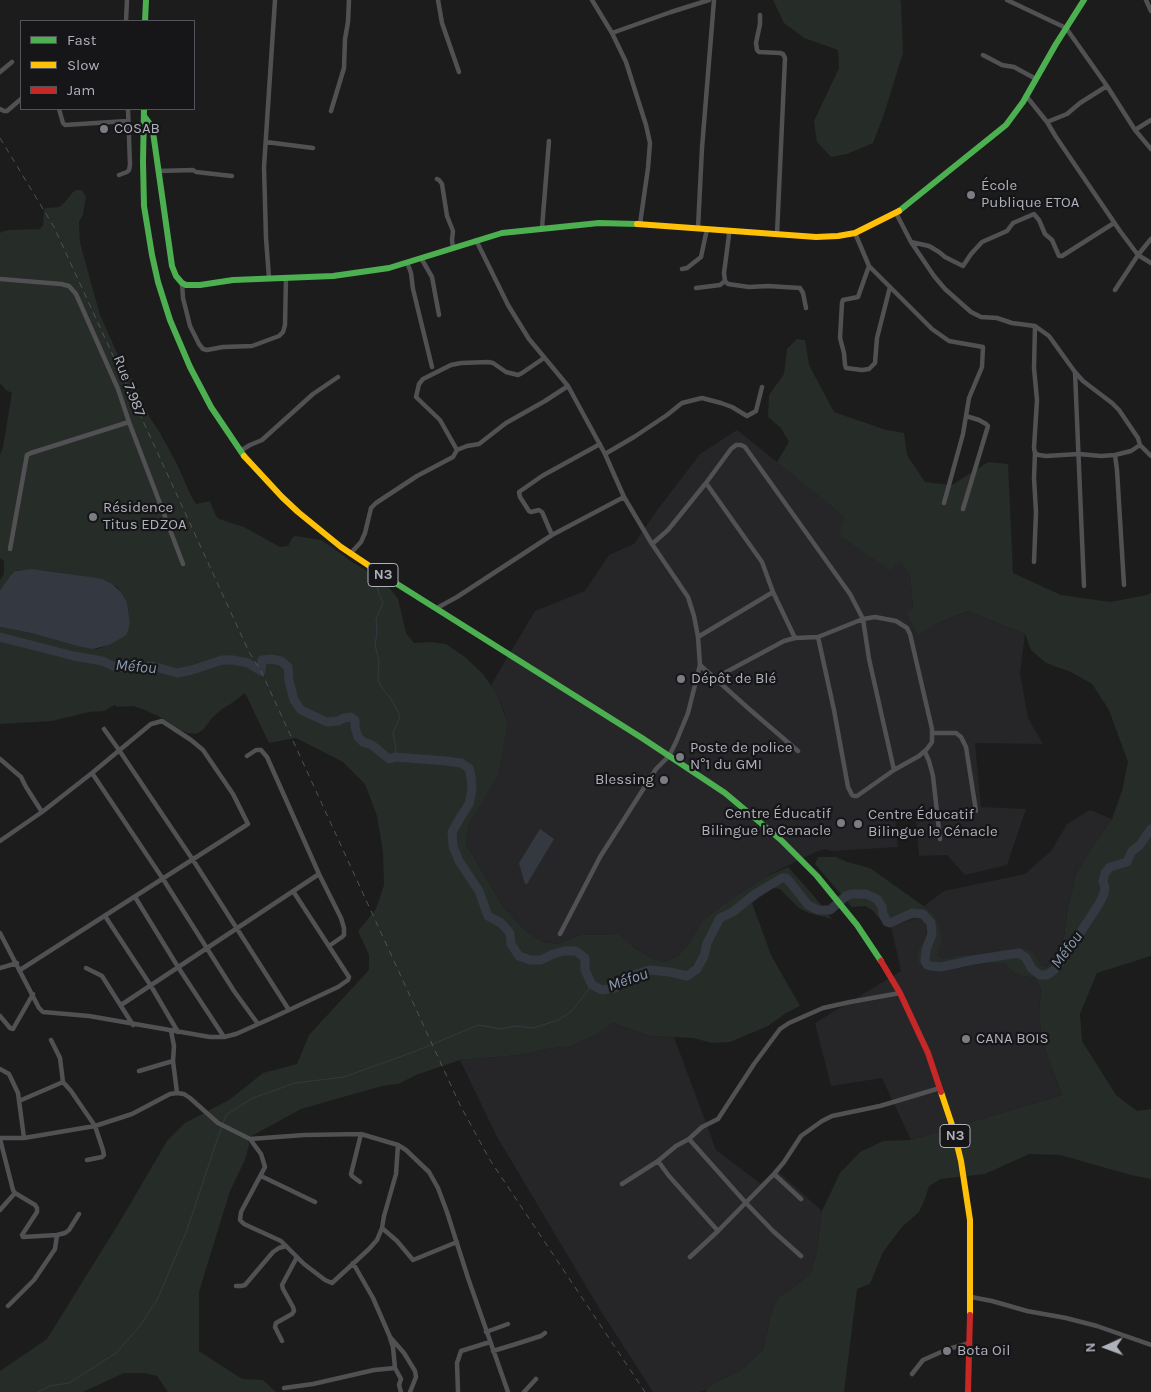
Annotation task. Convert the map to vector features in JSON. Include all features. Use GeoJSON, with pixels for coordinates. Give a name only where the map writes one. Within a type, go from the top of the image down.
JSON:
{"type":"FeatureCollection","features":[{"type":"Feature","properties":{"kind":"main road"},"geometry":{"type":"LineString","coordinates":[[145,20],[146,0]]}},
{"type":"Feature","properties":{"kind":"main road"},"geometry":{"type":"LineString","coordinates":[[144,116],[152,128],[172,266],[176,276],[182,283],[194,285],[233,280],[332,276],[389,268],[502,233],[599,223],[640,224],[826,237],[838,236],[855,233],[896,213],[1006,125],[1027,97],[1083,0]]}},
{"type":"Feature","properties":{"kind":"main road","name":"N3"},"geometry":{"type":"LineString","coordinates":[[144,110],[144,206],[152,255],[163,297],[170,320],[190,367],[211,407],[240,451],[298,512],[350,554],[669,756],[725,793],[752,814],[817,876],[857,926],[881,960],[900,993],[928,1053],[957,1144],[966,1194],[971,1246],[972,1297],[968,1392]]}},
{"type":"Feature","properties":{"kind":"street"},"geometry":{"type":"LineString","coordinates":[[126,20],[127,0]]}},
{"type":"Feature","properties":{"kind":"street"},"geometry":{"type":"LineString","coordinates":[[269,278],[264,167],[275,0]]}},
{"type":"Feature","properties":{"kind":"street"},"geometry":{"type":"LineString","coordinates":[[331,111],[344,68],[349,0]]}},
{"type":"Feature","properties":{"kind":"street"},"geometry":{"type":"LineString","coordinates":[[438,0],[442,24],[459,72]]}},
{"type":"Feature","properties":{"kind":"street"},"geometry":{"type":"LineString","coordinates":[[592,0],[612,33],[626,62],[650,143],[646,188],[640,224]]}},
{"type":"Feature","properties":{"kind":"street"},"geometry":{"type":"LineString","coordinates":[[612,33],[708,0]]}},
{"type":"Feature","properties":{"kind":"street"},"geometry":{"type":"LineString","coordinates":[[698,228],[704,112],[714,0]]}},
{"type":"Feature","properties":{"kind":"street"},"geometry":{"type":"LineString","coordinates":[[1007,0],[1066,28],[1135,130],[1151,149]]}},
{"type":"Feature","properties":{"kind":"street"},"geometry":{"type":"LineString","coordinates":[[1146,0],[1151,11]]}},
{"type":"Feature","properties":{"kind":"street"},"geometry":{"type":"LineString","coordinates":[[760,15],[756,44],[758,52],[780,53],[785,58],[777,234]]}},
{"type":"Feature","properties":{"kind":"street"},"geometry":{"type":"LineString","coordinates":[[983,55],[1002,65],[1014,67],[1036,79]]}},
{"type":"Feature","properties":{"kind":"street"},"geometry":{"type":"LineString","coordinates":[[0,72],[12,62]]}},
{"type":"Feature","properties":{"kind":"street"},"geometry":{"type":"LineString","coordinates":[[1047,122],[1067,114],[1080,103],[1107,86]]}},
{"type":"Feature","properties":{"kind":"street"},"geometry":{"type":"LineString","coordinates":[[1027,97],[1047,122],[1114,223],[1138,254],[1151,263]]}},
{"type":"Feature","properties":{"kind":"street"},"geometry":{"type":"LineString","coordinates":[[0,109],[7,111],[20,100]]}},
{"type":"Feature","properties":{"kind":"street"},"geometry":{"type":"LineString","coordinates":[[59,110],[65,125],[127,121]]}},
{"type":"Feature","properties":{"kind":"street"},"geometry":{"type":"LineString","coordinates":[[118,174],[127,172],[130,165],[128,110]]}},
{"type":"Feature","properties":{"kind":"street"},"geometry":{"type":"LineString","coordinates":[[1135,130],[1151,120]]}},
{"type":"Feature","properties":{"kind":"street"},"geometry":{"type":"LineString","coordinates":[[542,228],[549,141]]}},
{"type":"Feature","properties":{"kind":"street"},"geometry":{"type":"LineString","coordinates":[[266,142],[313,148]]}},
{"type":"Feature","properties":{"kind":"street"},"geometry":{"type":"LineString","coordinates":[[158,171],[193,170],[196,172],[232,176]]}},
{"type":"Feature","properties":{"kind":"street"},"geometry":{"type":"LineString","coordinates":[[437,179],[442,184],[447,216],[454,232],[453,248]]}},
{"type":"Feature","properties":{"kind":"street"},"geometry":{"type":"LineString","coordinates":[[896,213],[911,242],[945,289],[971,312],[984,318],[996,318],[1012,323],[1035,326],[1049,336],[1074,372],[1112,403],[1136,435],[1140,445],[1151,456]]}},
{"type":"Feature","properties":{"kind":"street"},"geometry":{"type":"LineString","coordinates":[[911,242],[929,246],[945,258],[963,266],[982,242],[1007,231],[1013,223],[1034,214],[1045,234],[1052,240],[1059,256],[1062,256],[1114,223]]}},
{"type":"Feature","properties":{"kind":"street"},"geometry":{"type":"LineString","coordinates":[[682,269],[687,268],[701,257],[707,229]]}},
{"type":"Feature","properties":{"kind":"street"},"geometry":{"type":"LineString","coordinates":[[727,230],[729,235],[724,273],[725,281],[728,284],[749,287],[800,288],[806,308]]}},
{"type":"Feature","properties":{"kind":"street"},"geometry":{"type":"LineString","coordinates":[[855,233],[869,266],[932,329],[949,341],[983,347],[982,367],[969,398],[963,434],[944,502]]}},
{"type":"Feature","properties":{"kind":"street"},"geometry":{"type":"LineString","coordinates":[[1115,290],[1138,254],[1151,239]]}},
{"type":"Feature","properties":{"kind":"street"},"geometry":{"type":"LineString","coordinates":[[476,240],[508,305],[529,339],[568,386],[600,444],[624,497],[652,544],[688,597],[698,637],[700,664],[684,725],[669,756],[656,770],[613,835],[560,934]]}},
{"type":"Feature","properties":{"kind":"street"},"geometry":{"type":"LineString","coordinates":[[422,258],[432,277],[439,315]]}},
{"type":"Feature","properties":{"kind":"street"},"geometry":{"type":"LineString","coordinates":[[407,262],[432,367]]}},
{"type":"Feature","properties":{"kind":"street"},"geometry":{"type":"LineString","coordinates":[[869,266],[858,297],[843,300],[842,303],[840,338],[846,368],[869,369],[875,363],[877,338],[890,287]]}},
{"type":"Feature","properties":{"kind":"street"},"geometry":{"type":"LineString","coordinates":[[182,283],[183,298],[190,326],[199,344],[203,349],[207,350],[223,347],[252,346],[279,336],[283,332],[285,325],[286,277]]}},
{"type":"Feature","properties":{"kind":"street","name":"Rue 7.987"},"geometry":{"type":"LineString","coordinates":[[0,279],[61,284],[69,286],[76,294],[118,389],[183,564]]}},
{"type":"Feature","properties":{"kind":"street"},"geometry":{"type":"LineString","coordinates":[[696,288],[720,284],[725,281]]}},
{"type":"Feature","properties":{"kind":"street"},"geometry":{"type":"LineString","coordinates":[[1034,562],[1036,512],[1034,448],[1037,400],[1034,368],[1035,326]]}},
{"type":"Feature","properties":{"kind":"street"},"geometry":{"type":"LineString","coordinates":[[457,450],[440,420],[416,397],[419,384],[423,379],[461,362],[493,363],[506,372],[518,375],[544,358]]}},
{"type":"Feature","properties":{"kind":"street"},"geometry":{"type":"LineString","coordinates":[[1074,372],[1084,586]]}},
{"type":"Feature","properties":{"kind":"street"},"geometry":{"type":"LineString","coordinates":[[240,451],[262,440],[313,394],[338,377]]}},
{"type":"Feature","properties":{"kind":"street"},"geometry":{"type":"LineString","coordinates":[[350,554],[361,542],[371,508],[376,503],[417,476],[453,457],[457,450],[479,444],[506,423],[545,402],[568,386]]}},
{"type":"Feature","properties":{"kind":"street"},"geometry":{"type":"LineString","coordinates":[[605,454],[642,432],[682,402],[702,398],[732,407],[747,416],[756,411],[762,387]]}},
{"type":"Feature","properties":{"kind":"street"},"geometry":{"type":"LineString","coordinates":[[963,510],[988,426],[979,420],[966,416]]}},
{"type":"Feature","properties":{"kind":"street"},"geometry":{"type":"LineString","coordinates":[[10,549],[27,455],[129,422]]}},
{"type":"Feature","properties":{"kind":"street"},"geometry":{"type":"LineString","coordinates":[[552,535],[542,512],[539,510],[529,511],[519,492],[542,476],[600,444]]}},
{"type":"Feature","properties":{"kind":"street"},"geometry":{"type":"LineString","coordinates":[[652,544],[668,530],[731,449],[736,445],[745,447],[850,594],[863,619],[869,659],[894,770]]}},
{"type":"Feature","properties":{"kind":"street"},"geometry":{"type":"LineString","coordinates":[[1035,453],[1046,456],[1079,454],[1115,455],[1131,451],[1140,445]]}},
{"type":"Feature","properties":{"kind":"street"},"geometry":{"type":"LineString","coordinates":[[1115,455],[1124,585]]}},
{"type":"Feature","properties":{"kind":"street"},"geometry":{"type":"LineString","coordinates":[[706,483],[762,562],[773,592],[795,638]]}},
{"type":"Feature","properties":{"kind":"street"},"geometry":{"type":"LineString","coordinates":[[437,608],[552,535],[624,497]]}},
{"type":"Feature","properties":{"kind":"street"},"geometry":{"type":"LineString","coordinates":[[698,637],[773,592]]}},
{"type":"Feature","properties":{"kind":"street"},"geometry":{"type":"LineString","coordinates":[[715,678],[784,641],[795,638],[818,637],[863,619],[881,617],[896,621],[907,628],[910,634],[932,733],[932,742],[925,752],[894,770],[858,796],[852,795],[848,787],[818,637]]}},
{"type":"Feature","properties":{"kind":"street"},"geometry":{"type":"LineString","coordinates":[[700,664],[759,719],[798,751]]}},
{"type":"Feature","properties":{"kind":"street"},"geometry":{"type":"LineString","coordinates":[[0,841],[42,812],[151,724],[162,721],[203,750],[232,794],[248,824],[20,970]]}},
{"type":"Feature","properties":{"kind":"street"},"geometry":{"type":"LineString","coordinates":[[104,729],[193,860],[289,1010]]}},
{"type":"Feature","properties":{"kind":"street"},"geometry":{"type":"LineString","coordinates":[[932,733],[956,733],[966,747],[976,810]]}},
{"type":"Feature","properties":{"kind":"street"},"geometry":{"type":"LineString","coordinates":[[247,756],[256,750],[261,750],[267,757],[319,874],[341,918],[344,928],[342,937],[329,946]]}},
{"type":"Feature","properties":{"kind":"street"},"geometry":{"type":"LineString","coordinates":[[925,752],[933,776],[940,839]]}},
{"type":"Feature","properties":{"kind":"street"},"geometry":{"type":"LineString","coordinates":[[0,759],[21,777],[42,812]]}},
{"type":"Feature","properties":{"kind":"street"},"geometry":{"type":"LineString","coordinates":[[92,773],[258,1024]]}},
{"type":"Feature","properties":{"kind":"street"},"geometry":{"type":"LineString","coordinates":[[121,1005],[319,874]]}},
{"type":"Feature","properties":{"kind":"street"},"geometry":{"type":"LineString","coordinates":[[0,933],[43,1012],[89,1016],[171,1031],[210,1037],[224,1037],[236,1034],[289,1010],[338,987],[348,980],[349,977],[293,891]]}},
{"type":"Feature","properties":{"kind":"street"},"geometry":{"type":"LineString","coordinates":[[135,897],[224,1037]]}},
{"type":"Feature","properties":{"kind":"street"},"geometry":{"type":"LineString","coordinates":[[105,916],[178,1032]]}},
{"type":"Feature","properties":{"kind":"street"},"geometry":{"type":"LineString","coordinates":[[0,968],[17,963]]}},
{"type":"Feature","properties":{"kind":"street"},"geometry":{"type":"LineString","coordinates":[[86,968],[102,976],[133,1024]]}},
{"type":"Feature","properties":{"kind":"street"},"geometry":{"type":"LineString","coordinates":[[622,1184],[689,1139],[702,1127],[718,1118],[780,1029],[823,1008],[900,993]]}},
{"type":"Feature","properties":{"kind":"street"},"geometry":{"type":"LineString","coordinates":[[0,1016],[12,1029],[33,994]]}},
{"type":"Feature","properties":{"kind":"street"},"geometry":{"type":"LineString","coordinates":[[171,1031],[174,1046],[173,1061],[177,1093]]}},
{"type":"Feature","properties":{"kind":"street"},"geometry":{"type":"LineString","coordinates":[[51,1040],[60,1058],[63,1082],[95,1126],[104,1155],[87,1160]]}},
{"type":"Feature","properties":{"kind":"street"},"geometry":{"type":"LineString","coordinates":[[139,1071],[173,1061]]}},
{"type":"Feature","properties":{"kind":"street"},"geometry":{"type":"LineString","coordinates":[[0,1069],[9,1074],[18,1093],[24,1138]]}},
{"type":"Feature","properties":{"kind":"street"},"geometry":{"type":"LineString","coordinates":[[19,1101],[63,1082]]}},
{"type":"Feature","properties":{"kind":"street"},"geometry":{"type":"LineString","coordinates":[[690,1257],[718,1232],[774,1174],[801,1136],[828,1117],[880,1106],[940,1088]]}},
{"type":"Feature","properties":{"kind":"street"},"geometry":{"type":"LineString","coordinates":[[79,1214],[65,1233],[23,1237],[22,1235],[37,1208],[15,1193],[10,1184],[0,1138],[24,1138],[95,1126],[132,1114],[170,1094],[184,1094],[218,1124],[250,1139],[261,1154],[265,1167],[241,1212],[240,1220],[244,1224],[281,1241],[297,1258],[325,1280],[332,1283],[374,1244],[382,1228],[396,1174],[398,1146]]}},
{"type":"Feature","properties":{"kind":"street"},"geometry":{"type":"LineString","coordinates":[[250,1139],[304,1135],[361,1134],[406,1150],[428,1172],[438,1188],[508,1392]]}},
{"type":"Feature","properties":{"kind":"street"},"geometry":{"type":"LineString","coordinates":[[360,1182],[352,1174],[361,1134]]}},
{"type":"Feature","properties":{"kind":"street"},"geometry":{"type":"LineString","coordinates":[[689,1139],[746,1203],[801,1256]]}},
{"type":"Feature","properties":{"kind":"street"},"geometry":{"type":"LineString","coordinates":[[658,1161],[718,1232]]}},
{"type":"Feature","properties":{"kind":"street"},"geometry":{"type":"LineString","coordinates":[[774,1174],[801,1199]]}},
{"type":"Feature","properties":{"kind":"street"},"geometry":{"type":"LineString","coordinates":[[261,1176],[315,1202]]}},
{"type":"Feature","properties":{"kind":"street"},"geometry":{"type":"LineString","coordinates":[[0,1210],[15,1193]]}},
{"type":"Feature","properties":{"kind":"street"},"geometry":{"type":"LineString","coordinates":[[382,1228],[397,1241],[413,1260],[457,1242]]}},
{"type":"Feature","properties":{"kind":"street"},"geometry":{"type":"LineString","coordinates":[[8,1306],[34,1280],[55,1249],[57,1235]]}},
{"type":"Feature","properties":{"kind":"street"},"geometry":{"type":"LineString","coordinates":[[236,1286],[245,1285],[273,1252],[286,1246]]}},
{"type":"Feature","properties":{"kind":"street"},"geometry":{"type":"LineString","coordinates":[[282,1341],[276,1323],[294,1311],[282,1285],[297,1258]]}},
{"type":"Feature","properties":{"kind":"street"},"geometry":{"type":"LineString","coordinates":[[353,1263],[373,1298],[390,1337],[395,1368],[400,1379],[401,1392]]}},
{"type":"Feature","properties":{"kind":"street"},"geometry":{"type":"LineString","coordinates":[[972,1297],[1028,1312],[1066,1318],[1097,1326],[1151,1344]]}},
{"type":"Feature","properties":{"kind":"street"},"geometry":{"type":"LineString","coordinates":[[486,1332],[508,1324]]}},
{"type":"Feature","properties":{"kind":"street"},"geometry":{"type":"LineString","coordinates":[[493,1351],[541,1336],[545,1332]]}},
{"type":"Feature","properties":{"kind":"street"},"geometry":{"type":"LineString","coordinates":[[390,1337],[404,1353],[415,1371],[416,1377],[410,1392]]}},
{"type":"Feature","properties":{"kind":"street"},"geometry":{"type":"LineString","coordinates":[[458,1392],[457,1363],[461,1351],[490,1342]]}},
{"type":"Feature","properties":{"kind":"street"},"geometry":{"type":"LineString","coordinates":[[912,1374],[922,1360],[948,1349],[970,1343]]}},
{"type":"Feature","properties":{"kind":"street"},"geometry":{"type":"LineString","coordinates":[[284,1388],[313,1384],[374,1370],[395,1368]]}},
{"type":"Feature","properties":{"kind":"street"},"geometry":{"type":"LineString","coordinates":[[524,1392],[536,1379]]}},
{"type":"Feature","properties":{"kind":"shaded area"},"geometry":{"type":"Polygon","coordinates":[[[773,0],[900,0],[903,53],[873,143],[847,154],[831,157],[817,142],[814,121],[839,68],[838,50],[804,38],[784,23],[773,0]]]}},
{"type":"Feature","properties":{"kind":"shaded area"},"geometry":{"type":"Polygon","coordinates":[[[77,190],[81,190],[86,196],[83,215],[79,222],[80,243],[100,315],[150,418],[178,466],[196,504],[210,501],[219,519],[244,527],[280,547],[288,546],[295,536],[321,540],[352,562],[384,581],[398,599],[406,633],[414,643],[431,642],[446,644],[465,657],[483,674],[497,694],[508,724],[498,775],[469,823],[466,844],[503,907],[527,932],[543,942],[557,944],[582,934],[619,934],[636,949],[664,962],[678,956],[689,943],[702,921],[724,904],[765,877],[788,867],[832,919],[809,913],[799,908],[780,889],[773,888],[752,903],[771,955],[800,1006],[768,1026],[730,1042],[712,1043],[693,1038],[651,1036],[613,1023],[599,1033],[572,1046],[520,1055],[460,1060],[416,1075],[398,1084],[382,1086],[301,1109],[248,1138],[249,1145],[245,1160],[230,1191],[199,1292],[199,1351],[242,1379],[263,1380],[276,1392],[168,1392],[157,1376],[144,1373],[124,1373],[83,1392],[0,1392],[0,1371],[47,1339],[167,1141],[185,1123],[229,1100],[263,1073],[297,1064],[309,1035],[369,970],[369,955],[358,931],[376,909],[384,885],[383,852],[377,816],[365,784],[343,762],[296,738],[269,743],[245,693],[222,709],[203,730],[196,734],[180,730],[164,719],[145,710],[133,706],[117,707],[115,705],[104,711],[89,712],[52,721],[0,724],[0,627],[97,649],[122,638],[130,623],[127,602],[117,587],[84,576],[42,570],[17,570],[0,590],[0,580],[4,574],[4,561],[0,558],[0,455],[12,393],[6,390],[0,383],[0,233],[11,230],[40,229],[43,225],[44,209],[59,207],[77,190]]]}},
{"type":"Feature","properties":{"kind":"shaded area"},"geometry":{"type":"Polygon","coordinates":[[[797,339],[805,340],[809,365],[834,412],[886,430],[904,433],[907,455],[925,482],[952,485],[988,462],[1008,464],[1013,573],[1061,595],[1110,602],[1151,593],[1151,956],[1097,973],[1080,1014],[1082,1041],[1116,1095],[1137,1111],[1151,1109],[1151,1179],[1060,1155],[1029,1154],[985,1174],[941,1179],[929,1186],[919,1212],[902,1227],[883,1252],[870,1284],[857,1289],[844,1392],[706,1392],[714,1383],[740,1371],[763,1350],[770,1318],[778,1297],[789,1291],[811,1273],[816,1255],[822,1211],[840,1173],[860,1152],[883,1141],[911,1140],[1062,1095],[1042,1041],[1039,1012],[1041,989],[1035,978],[1013,972],[1004,963],[985,963],[937,971],[928,970],[919,964],[917,954],[927,933],[925,920],[921,917],[886,926],[872,910],[865,906],[852,907],[815,864],[818,857],[836,857],[870,868],[932,912],[936,918],[942,940],[937,954],[942,959],[1022,949],[1031,950],[1041,965],[1047,967],[1064,937],[1067,912],[1076,874],[1112,819],[1122,791],[1128,762],[1109,710],[1092,684],[1071,672],[1046,663],[1031,650],[1025,634],[967,611],[934,625],[918,635],[907,614],[913,608],[910,575],[900,561],[890,570],[839,535],[845,517],[777,462],[789,442],[781,428],[768,417],[769,395],[784,374],[787,349],[797,339]]]}},
{"type":"Feature","properties":{"kind":"shaded area"},"geometry":{"type":"Polygon","coordinates":[[[737,430],[900,560],[910,575],[913,608],[934,625],[967,611],[1025,634],[1020,673],[1028,718],[1043,744],[975,743],[981,807],[1026,809],[1007,865],[965,875],[947,855],[919,856],[915,809],[894,810],[898,847],[832,851],[825,849],[815,852],[765,877],[724,904],[702,921],[689,943],[678,956],[663,962],[636,949],[619,934],[582,934],[557,944],[543,942],[527,932],[503,907],[466,844],[469,823],[503,748],[508,724],[504,711],[491,685],[535,611],[585,591],[609,555],[634,544],[700,454],[737,430]]]}},
{"type":"Feature","properties":{"kind":"shaded area"},"geometry":{"type":"Polygon","coordinates":[[[32,569],[102,579],[112,584],[121,592],[127,602],[130,623],[127,634],[109,645],[93,649],[0,627],[0,590],[15,571],[32,569]]]}},
{"type":"Feature","properties":{"kind":"shaded area"},"geometry":{"type":"Polygon","coordinates":[[[1090,810],[1112,819],[1076,874],[1067,912],[1064,937],[1047,967],[1002,950],[942,959],[937,954],[932,912],[924,906],[944,891],[1025,874],[1052,850],[1067,824],[1090,810]]]}},
{"type":"Feature","properties":{"kind":"shaded area"},"geometry":{"type":"Polygon","coordinates":[[[540,829],[554,839],[527,884],[525,884],[519,863],[540,829]]]}},
{"type":"Feature","properties":{"kind":"shaded area"},"geometry":{"type":"Polygon","coordinates":[[[921,917],[927,925],[927,933],[920,949],[953,969],[985,963],[1004,963],[1013,972],[1035,978],[1041,989],[1039,1012],[1042,1041],[1062,1095],[911,1140],[882,1078],[831,1086],[815,1023],[901,971],[891,926],[921,917]]]}},
{"type":"Feature","properties":{"kind":"shaded area"},"geometry":{"type":"Polygon","coordinates":[[[613,1023],[651,1036],[674,1037],[716,1150],[761,1184],[775,1169],[822,1211],[816,1255],[811,1273],[789,1291],[778,1297],[770,1318],[763,1350],[740,1371],[700,1392],[653,1392],[599,1308],[496,1135],[460,1060],[520,1055],[572,1046],[599,1033],[613,1023]]]}},
{"type":"Feature","properties":{"kind":"waterway"},"geometry":{"type":"LineString","coordinates":[[375,579],[383,603],[376,619],[375,645],[379,661],[378,680],[397,709],[400,717],[393,733],[396,748],[395,757]]}},
{"type":"Feature","properties":{"kind":"waterway","name":"Méfou"},"geometry":{"type":"LineString","coordinates":[[0,637],[74,656],[102,661],[113,666],[124,668],[152,666],[177,673],[222,660],[248,663],[261,671],[262,660],[281,661],[288,667],[289,681],[294,700],[301,710],[327,722],[351,717],[355,720],[358,737],[363,742],[372,745],[389,759],[395,757],[461,763],[469,768],[472,790],[469,804],[452,832],[453,846],[459,861],[479,891],[488,916],[501,923],[510,933],[511,944],[519,956],[530,960],[541,960],[564,951],[576,951],[585,958],[585,970],[592,985],[602,990],[615,988],[628,977],[649,970],[687,976],[697,969],[704,956],[707,943],[720,918],[733,912],[755,894],[782,878],[786,878],[789,881],[808,905],[818,910],[830,910],[851,894],[866,894],[877,899],[887,922],[890,923],[912,913],[923,914],[931,923],[932,934],[926,950],[925,961],[927,965],[941,967],[1019,953],[1026,958],[1032,969],[1040,975],[1047,975],[1054,970],[1065,956],[1099,904],[1104,894],[1103,881],[1105,873],[1110,867],[1127,862],[1132,851],[1139,846],[1151,829]]}},
{"type":"Feature","properties":{"kind":"waterway"},"geometry":{"type":"LineString","coordinates":[[38,1392],[50,1386],[69,1383],[116,1353],[140,1326],[157,1300],[187,1230],[226,1115],[253,1098],[295,1083],[344,1077],[416,1051],[478,1025],[501,1029],[516,1026],[533,1028],[558,1020],[572,1011],[592,985]]}},
{"type":"Feature","properties":{"kind":"railway"},"geometry":{"type":"LineString","coordinates":[[0,138],[54,227],[249,652],[261,671],[460,1105],[490,1160],[645,1392]]}},
{"type":"Feature","properties":{"kind":"traffic: fast"},"geometry":{"type":"LineString","coordinates":[[145,20],[146,0]]}},
{"type":"Feature","properties":{"kind":"traffic: fast"},"geometry":{"type":"LineString","coordinates":[[899,211],[1006,125],[1023,102],[1084,0]]}},
{"type":"Feature","properties":{"kind":"traffic: fast"},"geometry":{"type":"LineString","coordinates":[[144,110],[144,206],[158,282],[170,320],[190,367],[211,407],[244,456]]}},
{"type":"Feature","properties":{"kind":"traffic: fast"},"geometry":{"type":"LineString","coordinates":[[144,116],[153,132],[172,266],[176,276],[186,285],[233,280],[333,276],[389,268],[502,233],[599,223],[637,224]]}},
{"type":"Feature","properties":{"kind":"traffic: fast"},"geometry":{"type":"LineString","coordinates":[[386,577],[642,738],[725,793],[781,840],[817,876],[857,925],[881,961]]}},
{"type":"Feature","properties":{"kind":"traffic: slow"},"geometry":{"type":"LineString","coordinates":[[637,224],[816,237],[838,236],[855,233],[899,211]]}},
{"type":"Feature","properties":{"kind":"traffic: slow"},"geometry":{"type":"LineString","coordinates":[[244,456],[298,512],[341,547],[386,577]]}},
{"type":"Feature","properties":{"kind":"traffic: slow"},"geometry":{"type":"LineString","coordinates":[[941,1092],[953,1128],[961,1161],[970,1220],[970,1315]]}},
{"type":"Feature","properties":{"kind":"traffic: jam"},"geometry":{"type":"LineString","coordinates":[[881,961],[900,993],[928,1053],[941,1092]]}},
{"type":"Feature","properties":{"kind":"traffic: jam"},"geometry":{"type":"LineString","coordinates":[[968,1392],[970,1315]]}},
{"type":"Feature","properties":{"kind":"place","name":"COSAB"},"geometry":{"type":"Point","coordinates":[104,129]}},
{"type":"Feature","properties":{"kind":"place","name":"École Publique ETOA"},"geometry":{"type":"Point","coordinates":[971,195]}},
{"type":"Feature","properties":{"kind":"place","name":"Résidence Titus EDZOA"},"geometry":{"type":"Point","coordinates":[93,517]}},
{"type":"Feature","properties":{"kind":"place","name":"Dépôt de Blé"},"geometry":{"type":"Point","coordinates":[681,679]}},
{"type":"Feature","properties":{"kind":"place","name":"Poste de police N°1 du GMI"},"geometry":{"type":"Point","coordinates":[680,757]}},
{"type":"Feature","properties":{"kind":"place","name":"Blessing"},"geometry":{"type":"Point","coordinates":[664,780]}},
{"type":"Feature","properties":{"kind":"place","name":"Centre Éducatif Bilingue le Cenacle"},"geometry":{"type":"Point","coordinates":[841,823]}},
{"type":"Feature","properties":{"kind":"place","name":"Centre Éducatif Bilingue le Cénacle"},"geometry":{"type":"Point","coordinates":[858,824]}},
{"type":"Feature","properties":{"kind":"place","name":"CANA BOIS"},"geometry":{"type":"Point","coordinates":[966,1039]}},
{"type":"Feature","properties":{"kind":"place","name":"Bota Oil"},"geometry":{"type":"Point","coordinates":[947,1351]}}]}
